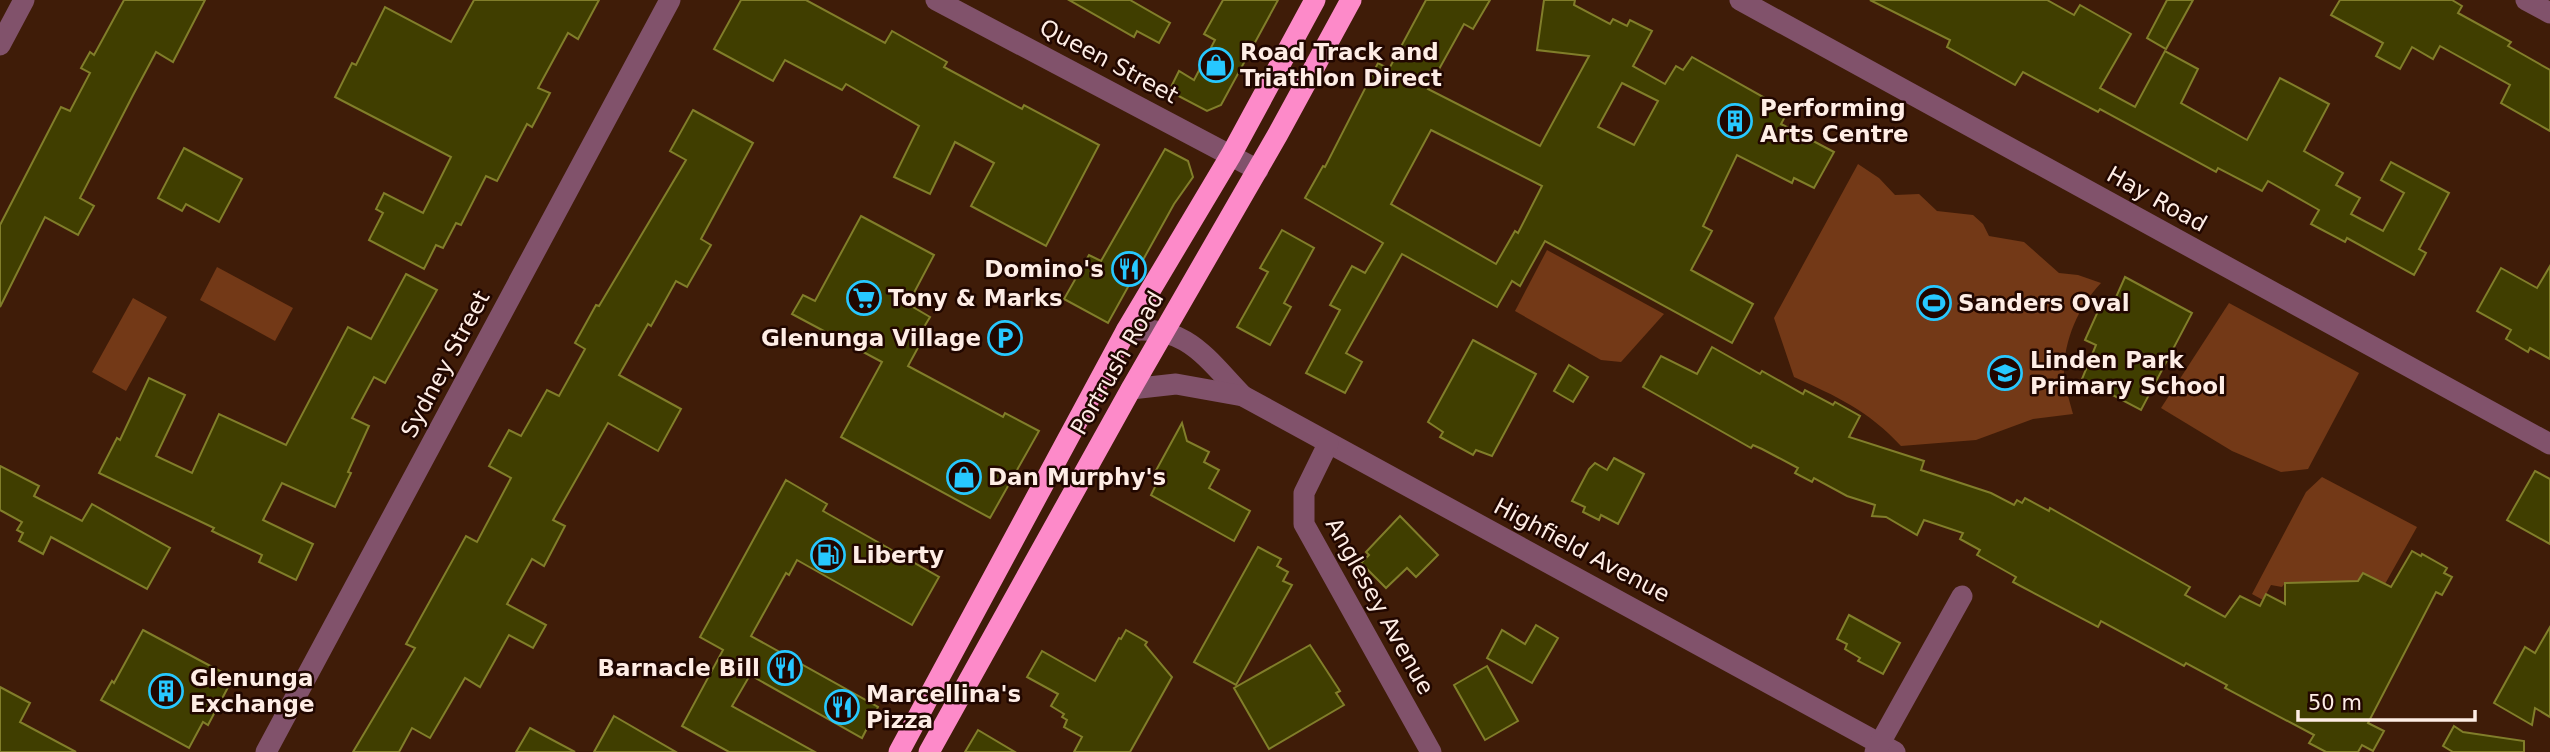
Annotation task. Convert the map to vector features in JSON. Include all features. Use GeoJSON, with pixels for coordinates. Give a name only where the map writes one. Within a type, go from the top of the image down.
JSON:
{"type":"FeatureCollection","features":[{"type":"Feature","properties":{"kind":"highway","name":"Portrush Road"},"geometry":{"type":"LineString","coordinates":[[899,752],[1126,331],[1231,155],[1315,0]]}},
{"type":"Feature","properties":{"kind":"highway","name":"Portrush Road"},"geometry":{"type":"LineString","coordinates":[[929,752],[1351,0]]}},
{"type":"Feature","properties":{"kind":"street"},"geometry":{"type":"LineString","coordinates":[[0,44],[24,0]]}},
{"type":"Feature","properties":{"kind":"street","name":"Sydney Street"},"geometry":{"type":"LineString","coordinates":[[266,752],[670,0]]}},
{"type":"Feature","properties":{"kind":"street","name":"Queen Street"},"geometry":{"type":"LineString","coordinates":[[936,0],[1258,170]]}},
{"type":"Feature","properties":{"kind":"street","name":"Hay Road"},"geometry":{"type":"LineString","coordinates":[[1740,0],[2550,444]]}},
{"type":"Feature","properties":{"kind":"street"},"geometry":{"type":"LineString","coordinates":[[2526,0],[2550,13]]}},
{"type":"Feature","properties":{"kind":"street","name":"Highfield Avenue"},"geometry":{"type":"LineString","coordinates":[[1126,331],[1166,331],[1201,350],[1243,396],[1884,749]]}},
{"type":"Feature","properties":{"kind":"street","name":"Highfield Avenue"},"geometry":{"type":"LineString","coordinates":[[1131,389],[1176,384],[1243,396]]}},
{"type":"Feature","properties":{"kind":"street","name":"Anglesey Avenue"},"geometry":{"type":"LineString","coordinates":[[1328,444],[1304,493],[1304,524],[1431,752]]}},
{"type":"Feature","properties":{"kind":"street"},"geometry":{"type":"LineString","coordinates":[[1884,749],[1962,596]]}},
{"type":"Feature","properties":{"kind":"shaded area","name":"Sanders Oval"},"geometry":{"type":"Polygon","coordinates":[[[1858,164],[1879,178],[1895,195],[1919,194],[1937,211],[1973,215],[1983,224],[1989,236],[2024,242],[2059,273],[2078,275],[2101,283],[2079,314],[2066,350],[2064,376],[2073,414],[2033,419],[1976,440],[1901,446],[1864,414],[1794,377],[1774,318],[1858,164]]]}},
{"type":"Feature","properties":{"kind":"shaded area"},"geometry":{"type":"Polygon","coordinates":[[[1547,250],[1664,314],[1621,362],[1601,360],[1515,311],[1547,250]]]}},
{"type":"Feature","properties":{"kind":"shaded area"},"geometry":{"type":"Polygon","coordinates":[[[217,267],[293,308],[275,341],[200,300],[217,267]]]}},
{"type":"Feature","properties":{"kind":"shaded area"},"geometry":{"type":"Polygon","coordinates":[[[133,298],[167,317],[126,391],[92,372],[133,298]]]}},
{"type":"Feature","properties":{"kind":"shaded area"},"geometry":{"type":"Polygon","coordinates":[[[2229,303],[2359,373],[2308,469],[2281,472],[2232,451],[2161,408],[2229,303]]]}},
{"type":"Feature","properties":{"kind":"shaded area"},"geometry":{"type":"Polygon","coordinates":[[[2322,477],[2417,527],[2385,584],[2363,573],[2358,581],[2285,583],[2282,587],[2271,585],[2263,600],[2252,594],[2306,492],[2322,477]]]}},
{"type":"Feature","properties":{"kind":"building"},"geometry":{"type":"Polygon","coordinates":[[[124,0],[205,0],[173,62],[156,52],[80,198],[94,206],[78,235],[45,217],[0,307],[0,225],[61,107],[70,111],[90,73],[81,68],[90,52],[94,55],[124,0]]]}},
{"type":"Feature","properties":{"kind":"building"},"geometry":{"type":"Polygon","coordinates":[[[474,0],[599,0],[578,39],[568,33],[538,88],[550,93],[532,127],[527,124],[497,181],[486,176],[461,225],[456,223],[443,248],[436,245],[424,269],[369,240],[383,213],[376,209],[384,193],[423,213],[451,157],[335,97],[352,63],[356,65],[385,7],[451,42],[474,0]]]}},
{"type":"Feature","properties":{"kind":"building"},"geometry":{"type":"Polygon","coordinates":[[[741,0],[806,0],[885,43],[892,31],[947,62],[944,67],[1022,109],[1024,105],[1099,145],[1046,246],[971,206],[994,163],[955,142],[930,194],[894,177],[919,126],[846,84],[842,90],[785,60],[773,81],[714,49],[741,0]]]}},
{"type":"Feature","properties":{"kind":"building"},"geometry":{"type":"Polygon","coordinates":[[[1069,0],[1130,0],[1170,23],[1159,43],[1137,31],[1134,37],[1069,0]]]}},
{"type":"Feature","properties":{"kind":"building"},"geometry":{"type":"Polygon","coordinates":[[[1223,0],[1278,0],[1221,105],[1207,111],[1169,91],[1179,71],[1194,80],[1215,40],[1204,34],[1223,0]]]}},
{"type":"Feature","properties":{"kind":"building"},"geometry":{"type":"Polygon","coordinates":[[[1426,0],[1490,0],[1473,29],[1464,24],[1428,89],[1540,146],[1589,56],[1537,50],[1544,0],[1575,0],[1574,5],[1610,24],[1613,19],[1627,26],[1630,20],[1652,31],[1633,66],[1665,84],[1676,66],[1683,70],[1692,57],[1788,111],[1781,124],[1834,152],[1814,188],[1794,178],[1792,183],[1737,155],[1703,226],[1712,231],[1691,270],[1753,304],[1732,343],[1545,241],[1520,286],[1512,281],[1497,307],[1402,254],[1346,353],[1362,362],[1345,393],[1306,373],[1340,310],[1330,305],[1352,266],[1365,273],[1383,243],[1305,198],[1323,166],[1325,167],[1378,63],[1389,69],[1426,0]],[[1622,83],[1598,127],[1634,145],[1658,101],[1622,83]],[[1431,130],[1391,204],[1496,264],[1515,231],[1518,233],[1542,186],[1431,130]]]}},
{"type":"Feature","properties":{"kind":"building"},"geometry":{"type":"Polygon","coordinates":[[[1870,0],[2047,0],[2074,15],[2080,5],[2131,34],[2100,88],[2135,107],[2165,51],[2198,69],[2181,103],[2247,140],[2280,78],[2329,104],[2304,151],[2343,173],[2336,185],[2360,198],[2351,214],[2383,231],[2404,193],[2381,180],[2391,162],[2449,193],[2419,249],[2426,253],[2414,275],[2347,238],[2345,242],[2311,224],[2319,210],[2268,181],[2262,191],[2218,168],[2216,172],[2100,109],[2098,112],[2023,72],[2015,85],[1947,47],[1950,40],[1870,0]]]}},
{"type":"Feature","properties":{"kind":"building"},"geometry":{"type":"Polygon","coordinates":[[[2167,0],[2193,0],[2166,49],[2147,38],[2167,0]]]}},
{"type":"Feature","properties":{"kind":"building"},"geometry":{"type":"Polygon","coordinates":[[[2340,0],[2452,0],[2462,6],[2458,13],[2511,42],[2508,46],[2550,70],[2550,131],[2501,103],[2510,85],[2440,46],[2433,59],[2412,47],[2400,69],[2376,56],[2383,43],[2331,15],[2340,0]]]}},
{"type":"Feature","properties":{"kind":"building"},"geometry":{"type":"Polygon","coordinates":[[[693,110],[753,143],[701,239],[711,245],[687,287],[676,281],[619,375],[681,409],[658,451],[608,423],[553,520],[565,526],[544,566],[532,559],[507,604],[546,625],[533,648],[509,635],[480,687],[465,678],[430,738],[412,728],[399,752],[353,752],[415,648],[406,644],[466,536],[477,542],[511,478],[489,466],[509,430],[521,436],[547,390],[559,396],[585,349],[575,343],[686,160],[670,151],[693,110]]]}},
{"type":"Feature","properties":{"kind":"building"},"geometry":{"type":"Polygon","coordinates":[[[184,148],[242,179],[219,222],[186,204],[182,211],[158,198],[184,148]]]}},
{"type":"Feature","properties":{"kind":"building"},"geometry":{"type":"Polygon","coordinates":[[[1165,149],[1188,161],[1193,177],[1174,204],[1108,323],[1064,299],[1089,255],[1101,261],[1165,149]]]}},
{"type":"Feature","properties":{"kind":"building"},"geometry":{"type":"Polygon","coordinates":[[[861,216],[934,255],[908,304],[930,317],[915,342],[920,344],[908,366],[1003,417],[1005,413],[1039,431],[990,518],[841,437],[882,362],[792,314],[803,295],[815,301],[861,216]]]}},
{"type":"Feature","properties":{"kind":"building"},"geometry":{"type":"Polygon","coordinates":[[[1282,230],[1314,248],[1284,303],[1291,307],[1270,345],[1237,327],[1268,272],[1260,268],[1282,230]]]}},
{"type":"Feature","properties":{"kind":"building"},"geometry":{"type":"Polygon","coordinates":[[[2550,266],[2550,359],[2530,348],[2528,352],[2506,339],[2511,330],[2477,311],[2501,268],[2537,288],[2550,266]]]}},
{"type":"Feature","properties":{"kind":"building"},"geometry":{"type":"Polygon","coordinates":[[[406,274],[437,290],[385,383],[374,377],[352,418],[369,426],[335,507],[282,483],[263,520],[313,544],[296,580],[259,562],[262,555],[212,531],[214,528],[99,473],[117,438],[120,440],[149,378],[185,395],[156,456],[192,473],[219,414],[286,445],[348,327],[371,339],[406,274]]]}},
{"type":"Feature","properties":{"kind":"building"},"geometry":{"type":"Polygon","coordinates":[[[2125,277],[2192,313],[2141,410],[2082,379],[2096,345],[2085,340],[2103,300],[2113,304],[2125,277]]]}},
{"type":"Feature","properties":{"kind":"building"},"geometry":{"type":"Polygon","coordinates":[[[1473,340],[1536,374],[1492,456],[1476,450],[1473,455],[1440,437],[1443,432],[1428,422],[1473,340]]]}},
{"type":"Feature","properties":{"kind":"building"},"geometry":{"type":"Polygon","coordinates":[[[1712,347],[1760,374],[1762,371],[1803,394],[1805,390],[1860,416],[1849,437],[1924,461],[1921,470],[1991,493],[2014,505],[2017,500],[2022,503],[2025,498],[2049,511],[2050,508],[2190,587],[2185,595],[2225,617],[2240,596],[2260,606],[2266,594],[2285,604],[2285,583],[2358,581],[2363,573],[2391,587],[2412,551],[2447,568],[2444,573],[2452,577],[2442,595],[2436,592],[2368,723],[2384,731],[2373,751],[2362,745],[2358,752],[2326,752],[2309,743],[2314,735],[2225,688],[2227,685],[2186,663],[2184,666],[2101,621],[2098,627],[2013,582],[2016,577],[1977,555],[1980,550],[1960,539],[1963,533],[1924,520],[1917,535],[1886,517],[1872,516],[1875,505],[1847,496],[1814,478],[1812,482],[1795,473],[1798,468],[1753,445],[1751,448],[1643,387],[1661,356],[1697,374],[1712,347]]]}},
{"type":"Feature","properties":{"kind":"building"},"geometry":{"type":"Polygon","coordinates":[[[1569,365],[1588,377],[1573,402],[1554,391],[1569,365]]]}},
{"type":"Feature","properties":{"kind":"building"},"geometry":{"type":"Polygon","coordinates":[[[1182,423],[1187,441],[1209,452],[1204,462],[1219,470],[1209,488],[1250,511],[1234,541],[1151,495],[1159,479],[1153,476],[1182,423]]]}},
{"type":"Feature","properties":{"kind":"building"},"geometry":{"type":"Polygon","coordinates":[[[1614,458],[1644,474],[1618,524],[1601,515],[1599,520],[1583,512],[1585,507],[1572,501],[1589,469],[1595,463],[1607,470],[1614,458]]]}},
{"type":"Feature","properties":{"kind":"building"},"geometry":{"type":"Polygon","coordinates":[[[0,466],[39,486],[34,496],[82,521],[92,504],[170,548],[147,589],[51,537],[43,554],[19,541],[23,533],[17,530],[22,522],[0,510],[0,466]]]}},
{"type":"Feature","properties":{"kind":"building"},"geometry":{"type":"Polygon","coordinates":[[[2535,471],[2550,479],[2550,544],[2507,520],[2535,471]]]}},
{"type":"Feature","properties":{"kind":"building"},"geometry":{"type":"Polygon","coordinates":[[[786,480],[827,504],[823,511],[939,577],[912,625],[797,560],[789,575],[786,573],[751,636],[878,707],[862,738],[750,675],[732,706],[815,752],[729,752],[682,726],[723,650],[700,637],[786,480]]]}},
{"type":"Feature","properties":{"kind":"building"},"geometry":{"type":"Polygon","coordinates":[[[1400,516],[1438,555],[1416,577],[1407,568],[1386,588],[1361,563],[1369,555],[1366,552],[1400,516]]]}},
{"type":"Feature","properties":{"kind":"building"},"geometry":{"type":"Polygon","coordinates":[[[1258,547],[1281,559],[1277,566],[1288,572],[1283,581],[1292,585],[1236,685],[1194,662],[1258,547]]]}},
{"type":"Feature","properties":{"kind":"building"},"geometry":{"type":"Polygon","coordinates":[[[1849,615],[1900,643],[1883,674],[1858,661],[1860,658],[1845,649],[1847,644],[1837,639],[1849,615]]]}},
{"type":"Feature","properties":{"kind":"building"},"geometry":{"type":"Polygon","coordinates":[[[1536,625],[1558,638],[1532,683],[1487,658],[1502,630],[1525,644],[1536,625]]]}},
{"type":"Feature","properties":{"kind":"building"},"geometry":{"type":"Polygon","coordinates":[[[2550,627],[2550,717],[2535,708],[2532,725],[2494,703],[2525,647],[2535,653],[2550,627]]]}},
{"type":"Feature","properties":{"kind":"building","name":"Glenunga Exchange"},"geometry":{"type":"Polygon","coordinates":[[[143,630],[233,678],[208,725],[203,722],[189,748],[101,700],[112,681],[114,683],[143,630]]]}},
{"type":"Feature","properties":{"kind":"building"},"geometry":{"type":"Polygon","coordinates":[[[1126,630],[1147,642],[1145,645],[1172,677],[1130,752],[1074,752],[1082,737],[1064,727],[1067,720],[1062,717],[1064,714],[1051,706],[1058,694],[1027,677],[1042,651],[1095,681],[1126,630]]]}},
{"type":"Feature","properties":{"kind":"building"},"geometry":{"type":"Polygon","coordinates":[[[1310,645],[1340,691],[1336,693],[1344,705],[1269,749],[1234,688],[1310,645]]]}},
{"type":"Feature","properties":{"kind":"building"},"geometry":{"type":"Polygon","coordinates":[[[1487,666],[1518,721],[1485,740],[1454,685],[1487,666]]]}},
{"type":"Feature","properties":{"kind":"building"},"geometry":{"type":"Polygon","coordinates":[[[0,687],[30,703],[20,722],[76,752],[0,752],[0,687]]]}},
{"type":"Feature","properties":{"kind":"building"},"geometry":{"type":"Polygon","coordinates":[[[614,716],[676,752],[594,752],[614,716]]]}},
{"type":"Feature","properties":{"kind":"building"},"geometry":{"type":"Polygon","coordinates":[[[2454,726],[2463,732],[2524,741],[2524,752],[2453,752],[2443,746],[2454,726]]]}},
{"type":"Feature","properties":{"kind":"building"},"geometry":{"type":"Polygon","coordinates":[[[530,728],[575,752],[516,752],[530,728]]]}},
{"type":"Feature","properties":{"kind":"building"},"geometry":{"type":"Polygon","coordinates":[[[978,730],[1015,752],[965,752],[978,730]]]}},
{"type":"Feature","properties":{"kind":"place","name":"Road Track and Triathlon Direct"},"geometry":{"type":"Point","coordinates":[1216,65]}},
{"type":"Feature","properties":{"kind":"place","name":"Performing Arts Centre"},"geometry":{"type":"Point","coordinates":[1735,121]}},
{"type":"Feature","properties":{"kind":"place","name":"Domino's"},"geometry":{"type":"Point","coordinates":[1129,269]}},
{"type":"Feature","properties":{"kind":"place","name":"Tony & Marks"},"geometry":{"type":"Point","coordinates":[864,298]}},
{"type":"Feature","properties":{"kind":"place","name":"Sanders Oval"},"geometry":{"type":"Point","coordinates":[1934,303]}},
{"type":"Feature","properties":{"kind":"place","name":"Glenunga Village"},"geometry":{"type":"Point","coordinates":[1005,338]}},
{"type":"Feature","properties":{"kind":"place","name":"Linden Park Primary School"},"geometry":{"type":"Point","coordinates":[2005,373]}},
{"type":"Feature","properties":{"kind":"place","name":"Dan Murphy's"},"geometry":{"type":"Point","coordinates":[964,477]}},
{"type":"Feature","properties":{"kind":"place","name":"Liberty"},"geometry":{"type":"Point","coordinates":[828,555]}},
{"type":"Feature","properties":{"kind":"place","name":"Barnacle Bill"},"geometry":{"type":"Point","coordinates":[785,668]}},
{"type":"Feature","properties":{"kind":"place","name":"Glenunga Exchange"},"geometry":{"type":"Point","coordinates":[166,691]}},
{"type":"Feature","properties":{"kind":"place","name":"Marcellina's Pizza"},"geometry":{"type":"Point","coordinates":[842,707]}}]}
